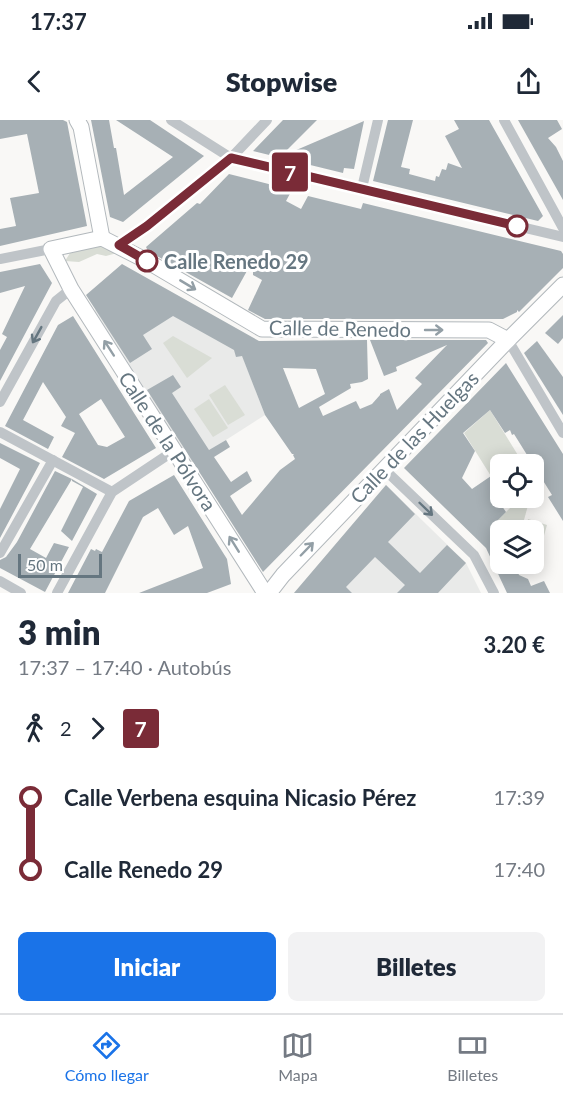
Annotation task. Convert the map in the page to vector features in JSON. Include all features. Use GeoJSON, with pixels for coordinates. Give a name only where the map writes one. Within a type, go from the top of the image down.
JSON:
{"type":"FeatureCollection","features":[{"type":"Feature","properties":{"kind":"street"},"geometry":{"type":"LineString","coordinates":[[0,259],[102,238],[81,127],[77,120]]}},
{"type":"Feature","properties":{"kind":"street"},"geometry":{"type":"LineString","coordinates":[[171,120],[231,158],[563,237]]}},
{"type":"Feature","properties":{"kind":"street"},"geometry":{"type":"LineString","coordinates":[[119,245],[147,226],[231,158],[267,120]]}},
{"type":"Feature","properties":{"kind":"street"},"geometry":{"type":"LineString","coordinates":[[362,188],[378,120]]}},
{"type":"Feature","properties":{"kind":"street"},"geometry":{"type":"LineString","coordinates":[[504,120],[563,228]]}},
{"type":"Feature","properties":{"kind":"street","name":"Calle de Renedo"},"geometry":{"type":"LineString","coordinates":[[102,238],[119,245],[262,329],[489,330],[508,340]]}},
{"type":"Feature","properties":{"kind":"street","name":"Calle de la Pólvora"},"geometry":{"type":"LineString","coordinates":[[51,249],[55,262],[70,289],[267,593]]}},
{"type":"Feature","properties":{"kind":"street","name":"Calle de las Huelgas"},"geometry":{"type":"LineString","coordinates":[[267,593],[563,285]]}},
{"type":"Feature","properties":{"kind":"street"},"geometry":{"type":"LineString","coordinates":[[0,402],[56,301],[70,289]]}},
{"type":"Feature","properties":{"kind":"street"},"geometry":{"type":"LineString","coordinates":[[508,340],[561,426]]}},
{"type":"Feature","properties":{"kind":"street"},"geometry":{"type":"LineString","coordinates":[[0,432],[112,492]]}},
{"type":"Feature","properties":{"kind":"street"},"geometry":{"type":"LineString","coordinates":[[57,593],[112,492],[175,450]]}},
{"type":"Feature","properties":{"kind":"street"},"geometry":{"type":"LineString","coordinates":[[0,553],[53,460]]}},
{"type":"Feature","properties":{"kind":"street"},"geometry":{"type":"LineString","coordinates":[[384,469],[474,555],[494,593]]}},
{"type":"Feature","properties":{"kind":"street"},"geometry":{"type":"LineString","coordinates":[[0,581],[21,593]]}},
{"type":"Feature","properties":{"kind":"shaded area"},"geometry":{"type":"Polygon","coordinates":[[[102,245],[117,253],[106,256],[97,254],[79,262],[65,261],[70,253],[102,245]]]}},
{"type":"Feature","properties":{"kind":"shaded area"},"geometry":{"type":"Polygon","coordinates":[[[165,289],[240,350],[265,415],[190,463],[94,311],[106,302],[165,289]]]}},
{"type":"Feature","properties":{"kind":"shaded area"},"geometry":{"type":"Polygon","coordinates":[[[173,336],[212,358],[187,378],[163,343],[173,336]]]}},
{"type":"Feature","properties":{"kind":"shaded area"},"geometry":{"type":"Polygon","coordinates":[[[225,385],[245,415],[228,425],[209,395],[225,385]]]}},
{"type":"Feature","properties":{"kind":"shaded area"},"geometry":{"type":"Polygon","coordinates":[[[209,399],[228,428],[213,437],[194,409],[209,399]]]}},
{"type":"Feature","properties":{"kind":"shaded area"},"geometry":{"type":"Polygon","coordinates":[[[490,410],[517,454],[490,454],[490,475],[464,433],[490,410]]]}},
{"type":"Feature","properties":{"kind":"shaded area"},"geometry":{"type":"Polygon","coordinates":[[[386,485],[466,563],[481,593],[294,593],[386,485]]]}},
{"type":"Feature","properties":{"kind":"shaded area"},"geometry":{"type":"Polygon","coordinates":[[[510,508],[527,508],[524,520],[498,520],[510,508]]]}},
{"type":"Feature","properties":{"kind":"building"},"geometry":{"type":"Polygon","coordinates":[[[0,120],[63,120],[67,122],[87,226],[0,246],[0,229],[16,226],[10,198],[39,193],[27,134],[0,139],[0,120]]]}},
{"type":"Feature","properties":{"kind":"building"},"geometry":{"type":"Polygon","coordinates":[[[91,120],[109,120],[124,195],[173,157],[116,120],[150,120],[204,156],[123,222],[110,217],[91,120]]]}},
{"type":"Feature","properties":{"kind":"building"},"geometry":{"type":"Polygon","coordinates":[[[283,120],[317,120],[280,157],[364,121],[354,169],[344,168],[343,173],[253,151],[283,120]]]}},
{"type":"Feature","properties":{"kind":"building"},"geometry":{"type":"Polygon","coordinates":[[[388,120],[413,120],[401,167],[410,169],[409,174],[435,181],[442,169],[446,170],[448,163],[462,168],[445,136],[459,129],[454,120],[489,120],[543,216],[538,221],[373,181],[388,120]]]}},
{"type":"Feature","properties":{"kind":"building"},"geometry":{"type":"Polygon","coordinates":[[[518,120],[557,120],[562,129],[548,138],[563,161],[563,200],[518,120]]]}},
{"type":"Feature","properties":{"kind":"building"},"geometry":{"type":"Polygon","coordinates":[[[229,174],[292,190],[286,201],[301,209],[308,196],[361,209],[363,203],[561,251],[563,268],[519,312],[517,310],[503,319],[265,319],[248,310],[262,280],[253,275],[253,260],[232,298],[148,251],[146,247],[197,203],[200,204],[229,174]]]}},
{"type":"Feature","properties":{"kind":"building"},"geometry":{"type":"Polygon","coordinates":[[[40,264],[52,283],[0,381],[0,350],[7,337],[2,334],[25,286],[0,293],[0,272],[40,264]]]}},
{"type":"Feature","properties":{"kind":"building"},"geometry":{"type":"Polygon","coordinates":[[[122,264],[259,341],[367,340],[368,379],[350,384],[351,388],[319,407],[323,416],[356,401],[360,409],[372,404],[380,394],[389,389],[397,410],[422,384],[415,378],[447,345],[396,367],[397,371],[384,376],[370,340],[486,340],[488,343],[263,572],[147,390],[173,375],[181,387],[172,393],[209,450],[226,440],[230,447],[214,457],[231,482],[247,471],[252,481],[230,496],[242,515],[280,470],[295,459],[294,454],[265,415],[242,356],[236,357],[234,350],[173,316],[143,335],[152,349],[130,363],[86,295],[122,264]],[[283,368],[299,408],[325,394],[316,369],[283,368]]]}},
{"type":"Feature","properties":{"kind":"building"},"geometry":{"type":"Polygon","coordinates":[[[563,315],[563,338],[558,344],[545,333],[563,315]]]}},
{"type":"Feature","properties":{"kind":"building"},"geometry":{"type":"Polygon","coordinates":[[[73,316],[156,448],[104,479],[62,457],[75,433],[61,426],[66,417],[43,382],[23,420],[54,437],[48,449],[5,426],[58,325],[73,316]],[[101,399],[79,414],[98,445],[107,447],[125,437],[101,399]]]}},
{"type":"Feature","properties":{"kind":"building"},"geometry":{"type":"Polygon","coordinates":[[[537,341],[563,377],[563,415],[524,353],[537,341]]]}},
{"type":"Feature","properties":{"kind":"building"},"geometry":{"type":"Polygon","coordinates":[[[506,363],[563,454],[563,521],[548,497],[552,495],[544,482],[544,454],[526,454],[514,434],[512,435],[510,430],[505,433],[490,410],[463,433],[475,451],[462,478],[472,489],[490,477],[490,508],[503,508],[506,512],[498,520],[490,520],[490,557],[486,548],[404,468],[506,363]]]}},
{"type":"Feature","properties":{"kind":"building"},"geometry":{"type":"Polygon","coordinates":[[[0,443],[40,463],[0,538],[0,509],[20,469],[0,458],[0,443]]]}},
{"type":"Feature","properties":{"kind":"building"},"geometry":{"type":"Polygon","coordinates":[[[55,471],[72,479],[30,549],[46,558],[54,543],[69,547],[45,592],[0,568],[0,560],[6,557],[17,542],[55,471]]]}},
{"type":"Feature","properties":{"kind":"building"},"geometry":{"type":"Polygon","coordinates":[[[174,475],[227,559],[231,584],[207,593],[139,593],[203,568],[188,526],[174,535],[158,508],[143,517],[105,593],[68,593],[91,549],[102,552],[129,501],[174,475]]]}},
{"type":"Feature","properties":{"kind":"building"},"geometry":{"type":"Polygon","coordinates":[[[72,479],[97,494],[72,541],[61,531],[83,487],[72,479]]]}},
{"type":"Feature","properties":{"kind":"building"},"geometry":{"type":"Polygon","coordinates":[[[386,485],[415,514],[388,542],[420,573],[447,545],[466,563],[438,593],[397,593],[405,585],[375,557],[346,587],[352,593],[294,593],[386,485]]]}},
{"type":"Feature","properties":{"kind":"building"},"geometry":{"type":"Polygon","coordinates":[[[498,574],[519,574],[528,579],[531,586],[544,581],[550,593],[507,593],[498,574]]]}},
{"type":"Feature","properties":{"kind":"bus line","name":"7"},"geometry":{"type":"LineString","coordinates":[[147,261],[119,245],[147,226],[231,158],[517,226]]}},
{"type":"Feature","properties":{"kind":"place","name":"Calle Renedo 29"},"geometry":{"type":"Point","coordinates":[147,261]}}]}
